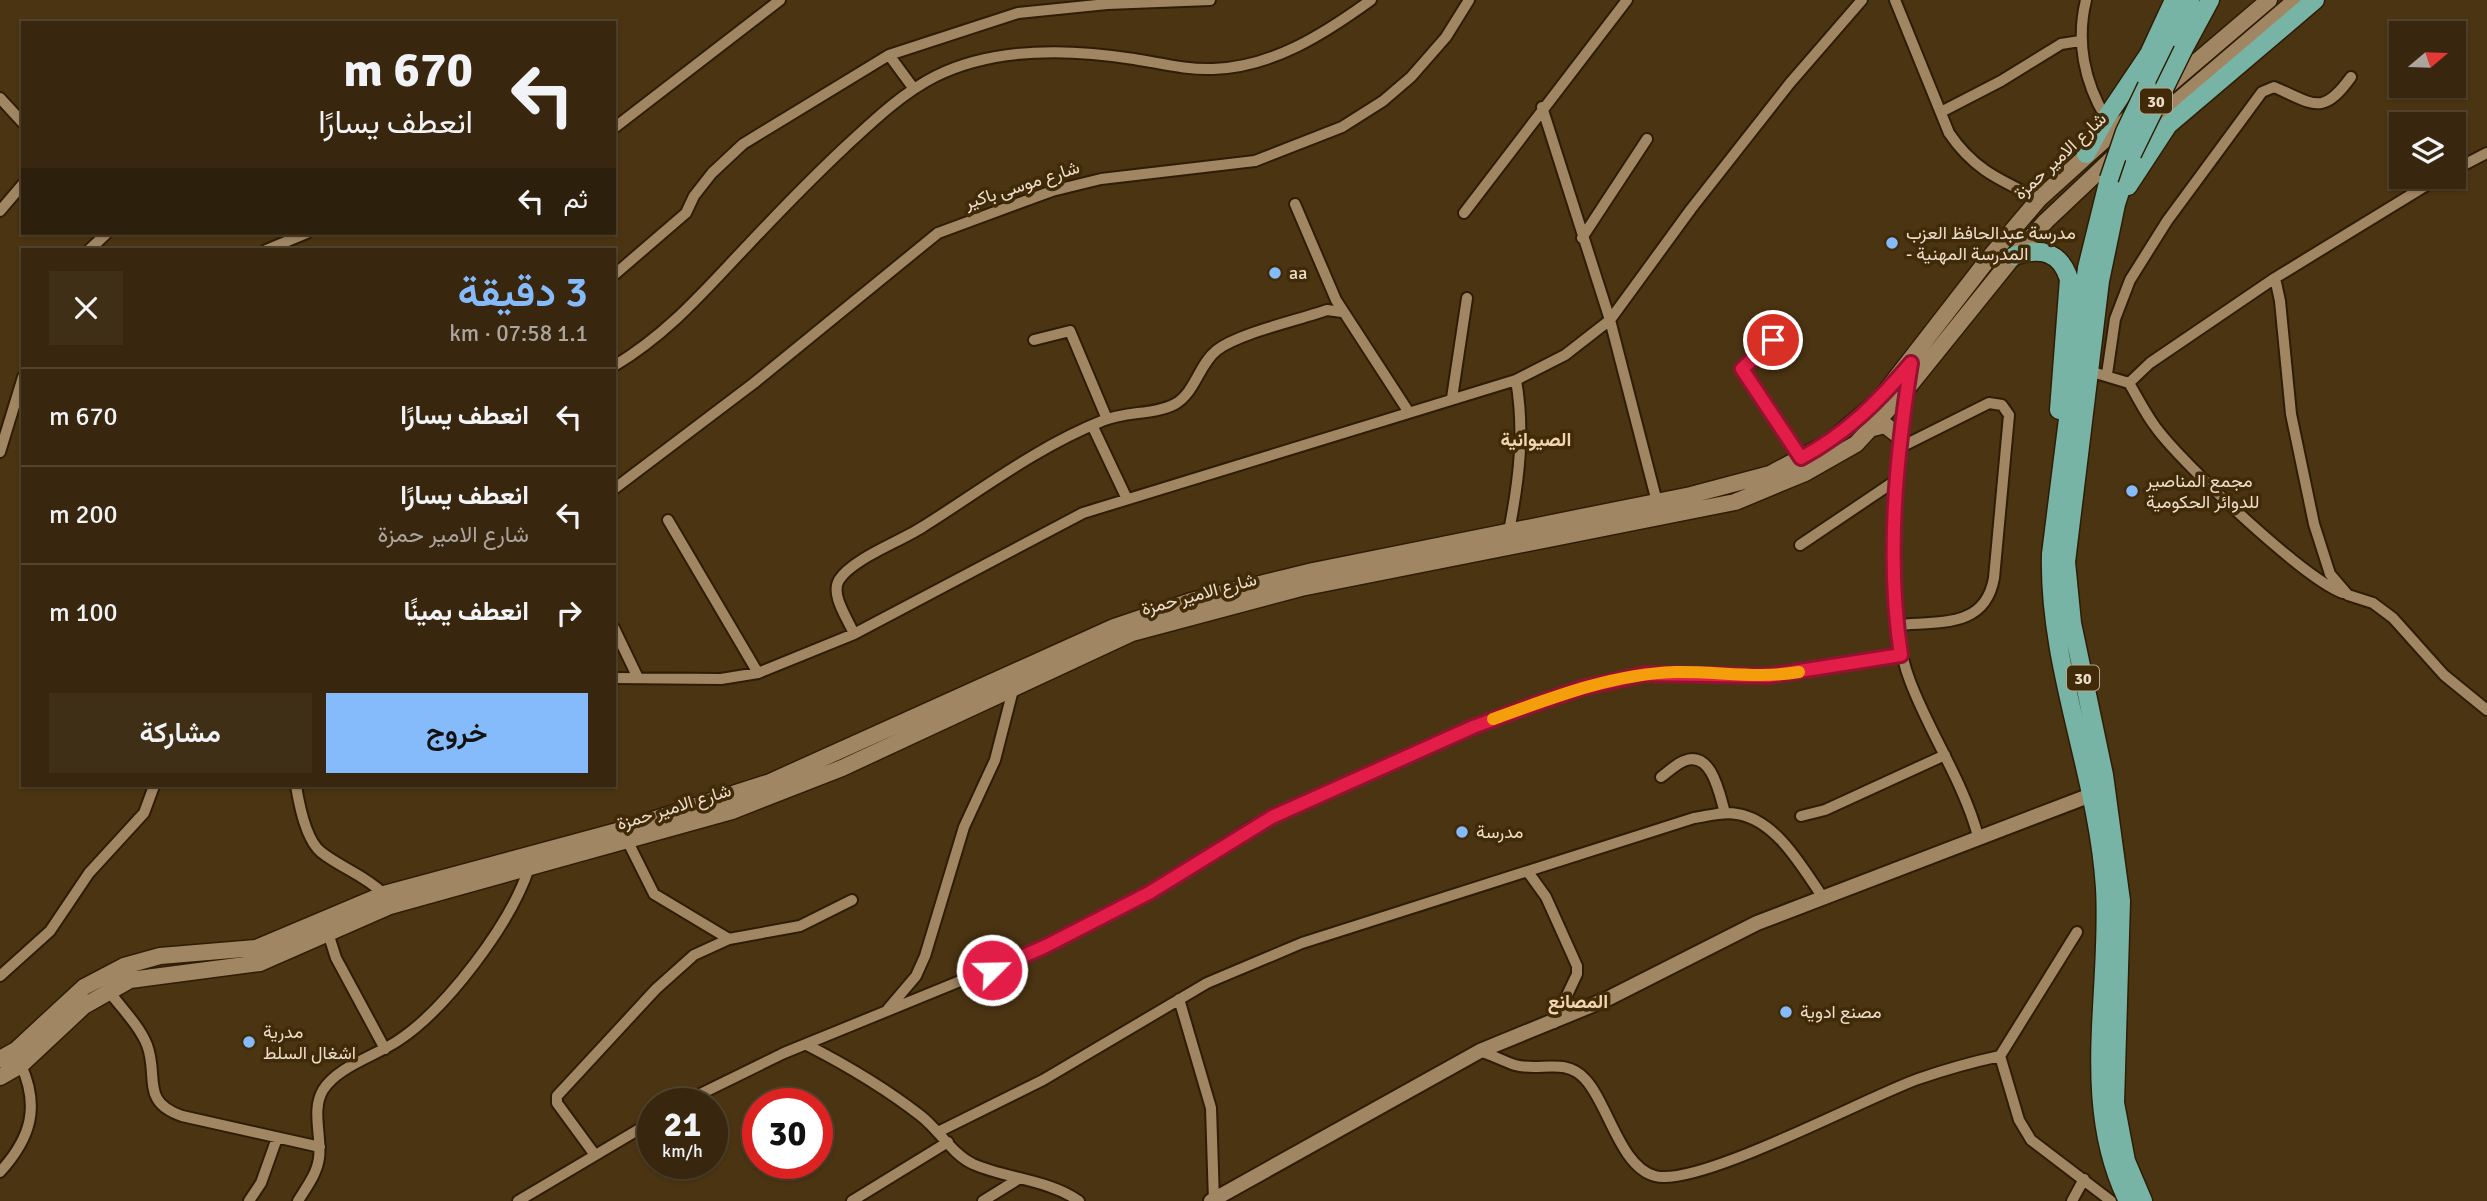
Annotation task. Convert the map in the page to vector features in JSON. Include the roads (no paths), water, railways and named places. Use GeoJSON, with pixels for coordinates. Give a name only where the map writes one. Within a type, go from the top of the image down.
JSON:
{"type":"FeatureCollection","features":[{"type":"Feature","properties":{"kind":"main road"},"geometry":{"type":"LineString","coordinates":[[2086,154],[2106,118],[2149,54],[2174,0]]}},
{"type":"Feature","properties":{"kind":"main road","name":"30"},"geometry":{"type":"LineString","coordinates":[[2128,1201],[2113,1166],[2101,1112],[2105,886],[2091,795],[2060,655],[2050,591],[2051,554],[2087,268],[2109,179],[2125,132],[2190,0]]}},
{"type":"Feature","properties":{"kind":"main road","name":"30"},"geometry":{"type":"LineString","coordinates":[[2143,1201],[2126,1161],[2115,1103],[2121,901],[2104,775],[2072,623],[2066,562],[2100,281],[2116,204],[2132,154],[2210,0]]}},
{"type":"Feature","properties":{"kind":"main road","name":"شارع الامير حمزة"},"geometry":{"type":"LineString","coordinates":[[0,1059],[26,1042],[84,988],[124,965],[160,956],[256,948],[384,894],[529,868],[628,842],[771,796],[1114,627],[1191,601],[1313,571],[1739,485],[1801,458],[1850,427],[1879,400],[2039,199],[2086,154],[2190,70],[2269,0]]}},
{"type":"Feature","properties":{"kind":"main road","name":"شارع الامير حمزة"},"geometry":{"type":"LineString","coordinates":[[0,1077],[21,1065],[84,1006],[109,991],[147,976],[260,963],[438,885],[770,782],[1014,686],[1132,633],[1234,603],[1735,502],[1824,464],[1856,444],[1873,428],[2014,256],[2085,182],[2296,0]]}},
{"type":"Feature","properties":{"kind":"main road"},"geometry":{"type":"LineString","coordinates":[[2116,204],[2168,125],[2315,0]]}},
{"type":"Feature","properties":{"kind":"main road"},"geometry":{"type":"LineString","coordinates":[[2014,256],[2037,250],[2047,252],[2061,262],[2069,279],[2070,296],[2064,328],[2058,402],[2064,443]]}},
{"type":"Feature","properties":{"kind":"main road"},"geometry":{"type":"LineString","coordinates":[[1938,325],[1951,336]]}},
{"type":"Feature","properties":{"kind":"main road"},"geometry":{"type":"LineString","coordinates":[[1873,428],[1885,425],[1899,442]]}},
{"type":"Feature","properties":{"kind":"street"},"geometry":{"type":"LineString","coordinates":[[616,126],[780,0]]}},
{"type":"Feature","properties":{"kind":"street"},"geometry":{"type":"LineString","coordinates":[[616,273],[686,213],[694,196],[706,181],[743,144],[889,55],[1018,13],[1107,4],[1210,0]]}},
{"type":"Feature","properties":{"kind":"street"},"geometry":{"type":"LineString","coordinates":[[616,365],[681,318],[815,174],[914,89],[968,63],[1035,54],[1104,55],[1194,68],[1232,66],[1267,58],[1312,41],[1371,0]]}},
{"type":"Feature","properties":{"kind":"street","name":"شارع موسى باكير"},"geometry":{"type":"LineString","coordinates":[[616,487],[754,383],[938,233],[1052,191],[1101,179],[1255,161],[1342,127],[1383,101],[1410,78],[1446,37],[1469,0]]}},
{"type":"Feature","properties":{"kind":"street"},"geometry":{"type":"LineString","coordinates":[[616,678],[721,679],[758,673],[854,634],[1083,513],[1126,497],[1516,380],[1565,355],[1610,320],[1775,103],[1862,0]]}},
{"type":"Feature","properties":{"kind":"street"},"geometry":{"type":"LineString","coordinates":[[1895,0],[1948,133],[1973,164],[2039,199]]}},
{"type":"Feature","properties":{"kind":"street"},"geometry":{"type":"LineString","coordinates":[[2085,0],[2080,41],[2091,92],[2106,118]]}},
{"type":"Feature","properties":{"kind":"street"},"geometry":{"type":"LineString","coordinates":[[1464,213],[1620,2]]}},
{"type":"Feature","properties":{"kind":"street"},"geometry":{"type":"LineString","coordinates":[[1941,112],[2001,81],[2061,44],[2080,41]]}},
{"type":"Feature","properties":{"kind":"street"},"geometry":{"type":"LineString","coordinates":[[889,55],[914,89]]}},
{"type":"Feature","properties":{"kind":"street"},"geometry":{"type":"LineString","coordinates":[[2107,374],[2115,319],[2130,280],[2167,221],[2262,92],[2274,87],[2317,104],[2327,104],[2336,99],[2351,77]]}},
{"type":"Feature","properties":{"kind":"street"},"geometry":{"type":"LineString","coordinates":[[0,98],[21,121]]}},
{"type":"Feature","properties":{"kind":"street"},"geometry":{"type":"LineString","coordinates":[[1542,107],[1610,320],[1657,502]]}},
{"type":"Feature","properties":{"kind":"street"},"geometry":{"type":"LineString","coordinates":[[1582,238],[1647,139]]}},
{"type":"Feature","properties":{"kind":"street"},"geometry":{"type":"LineString","coordinates":[[2466,164],[2487,153]]}},
{"type":"Feature","properties":{"kind":"street"},"geometry":{"type":"LineString","coordinates":[[0,211],[21,186]]}},
{"type":"Feature","properties":{"kind":"street"},"geometry":{"type":"LineString","coordinates":[[2129,383],[2150,363],[2275,278],[2420,189]]}},
{"type":"Feature","properties":{"kind":"street"},"geometry":{"type":"LineString","coordinates":[[1295,204],[1342,312],[1408,411]]}},
{"type":"Feature","properties":{"kind":"street"},"geometry":{"type":"LineString","coordinates":[[91,248],[105,235]]}},
{"type":"Feature","properties":{"kind":"street"},"geometry":{"type":"LineString","coordinates":[[2275,278],[2280,301],[2289,404],[2314,524],[2330,575],[2348,595]]}},
{"type":"Feature","properties":{"kind":"street"},"geometry":{"type":"LineString","coordinates":[[1452,398],[1467,298]]}},
{"type":"Feature","properties":{"kind":"street"},"geometry":{"type":"LineString","coordinates":[[854,634],[836,593],[837,583],[846,572],[924,526],[1022,460],[1107,419],[1171,405],[1188,391],[1217,350],[1237,340],[1327,310],[1342,312]]}},
{"type":"Feature","properties":{"kind":"street"},"geometry":{"type":"LineString","coordinates":[[1034,340],[1070,331],[1107,419]]}},
{"type":"Feature","properties":{"kind":"street"},"geometry":{"type":"LineString","coordinates":[[1773,340],[1742,369],[1801,458]]}},
{"type":"Feature","properties":{"kind":"street"},"geometry":{"type":"LineString","coordinates":[[1911,363],[1899,442],[1895,540],[1897,625],[1901,655],[1924,715],[1966,796],[1978,836]]}},
{"type":"Feature","properties":{"kind":"street"},"geometry":{"type":"LineString","coordinates":[[2089,371],[2107,374],[2129,383],[2155,428],[2195,470],[2301,566],[2330,588],[2373,603],[2393,618],[2444,675],[2487,710]]}},
{"type":"Feature","properties":{"kind":"street"},"geometry":{"type":"LineString","coordinates":[[1509,531],[1521,455],[1522,414],[1516,380]]}},
{"type":"Feature","properties":{"kind":"street"},"geometry":{"type":"LineString","coordinates":[[0,452],[21,384]]}},
{"type":"Feature","properties":{"kind":"street"},"geometry":{"type":"LineString","coordinates":[[1897,625],[1964,618],[1974,615],[1986,603],[1994,578],[2009,415],[2001,405],[1989,403],[1899,442]]}},
{"type":"Feature","properties":{"kind":"street"},"geometry":{"type":"LineString","coordinates":[[0,413],[12,418]]}},
{"type":"Feature","properties":{"kind":"street"},"geometry":{"type":"LineString","coordinates":[[1092,425],[1126,497]]}},
{"type":"Feature","properties":{"kind":"street"},"geometry":{"type":"LineString","coordinates":[[1800,545],[1898,479]]}},
{"type":"Feature","properties":{"kind":"street"},"geometry":{"type":"LineString","coordinates":[[668,520],[758,673]]}},
{"type":"Feature","properties":{"kind":"street"},"geometry":{"type":"LineString","coordinates":[[616,632],[638,678]]}},
{"type":"Feature","properties":{"kind":"street"},"geometry":{"type":"LineString","coordinates":[[712,1088],[887,1010],[1046,946],[1149,893],[1253,827],[1473,727],[1532,705],[1582,688],[1645,674],[1768,676],[1901,655]]}},
{"type":"Feature","properties":{"kind":"street"},"geometry":{"type":"LineString","coordinates":[[887,1010],[916,976],[925,956],[964,827],[995,760],[1014,686]]}},
{"type":"Feature","properties":{"kind":"street"},"geometry":{"type":"LineString","coordinates":[[1801,816],[1825,810],[1945,755]]}},
{"type":"Feature","properties":{"kind":"street"},"geometry":{"type":"LineString","coordinates":[[1661,777],[1683,761],[1696,760],[1713,773],[1725,813]]}},
{"type":"Feature","properties":{"kind":"street"},"geometry":{"type":"LineString","coordinates":[[0,976],[50,931],[89,873],[144,813],[154,787]]}},
{"type":"Feature","properties":{"kind":"street"},"geometry":{"type":"LineString","coordinates":[[296,787],[310,834],[320,851],[368,878],[384,894]]}},
{"type":"Feature","properties":{"kind":"street"},"geometry":{"type":"LineString","coordinates":[[1179,999],[1211,1108],[1213,1201],[1480,1051],[1554,1023],[1757,923],[1824,899],[1978,836],[2091,795]]}},
{"type":"Feature","properties":{"kind":"street"},"geometry":{"type":"LineString","coordinates":[[938,1132],[1043,1080],[1207,983],[1302,943],[1694,818],[1725,813],[1739,814],[1757,821],[1771,831],[1824,899]]}},
{"type":"Feature","properties":{"kind":"street"},"geometry":{"type":"LineString","coordinates":[[628,842],[654,894],[729,939]]}},
{"type":"Feature","properties":{"kind":"street"},"geometry":{"type":"LineString","coordinates":[[298,1201],[312,1179],[320,1147],[317,1113],[323,1091],[344,1072],[424,1023],[447,998],[520,896],[529,868]]}},
{"type":"Feature","properties":{"kind":"street"},"geometry":{"type":"LineString","coordinates":[[1528,872],[1546,897],[1577,966],[1577,974],[1554,1023]]}},
{"type":"Feature","properties":{"kind":"street"},"geometry":{"type":"LineString","coordinates":[[595,1155],[557,1103],[557,1097],[679,967],[694,955],[729,939],[800,926],[852,900]]}},
{"type":"Feature","properties":{"kind":"street"},"geometry":{"type":"LineString","coordinates":[[1480,1051],[1516,1065],[1569,1068],[1586,1079],[1631,1157],[1644,1171],[1657,1177],[1676,1177],[1730,1160],[1918,1079],[2000,1056],[2077,932]]}},
{"type":"Feature","properties":{"kind":"street"},"geometry":{"type":"LineString","coordinates":[[328,933],[336,958],[385,1049]]}},
{"type":"Feature","properties":{"kind":"street"},"geometry":{"type":"LineString","coordinates":[[109,991],[147,1045],[154,1094],[165,1109],[182,1116],[320,1147]]}},
{"type":"Feature","properties":{"kind":"street"},"geometry":{"type":"LineString","coordinates":[[807,1045],[871,1080],[938,1132],[972,1164],[1065,1192],[1079,1201]]}},
{"type":"Feature","properties":{"kind":"street"},"geometry":{"type":"LineString","coordinates":[[2000,1056],[2024,1130],[2040,1148],[2111,1201]]}},
{"type":"Feature","properties":{"kind":"street"},"geometry":{"type":"LineString","coordinates":[[0,1172],[26,1134],[31,1118],[31,1091],[21,1065]]}},
{"type":"Feature","properties":{"kind":"street"},"geometry":{"type":"LineString","coordinates":[[518,1201],[637,1130]]}},
{"type":"Feature","properties":{"kind":"street"},"geometry":{"type":"LineString","coordinates":[[249,1201],[261,1183],[277,1138]]}},
{"type":"Feature","properties":{"kind":"street"},"geometry":{"type":"LineString","coordinates":[[852,1201],[948,1142]]}},
{"type":"Feature","properties":{"kind":"street"},"geometry":{"type":"LineString","coordinates":[[983,1201],[1020,1178]]}},
{"type":"Feature","properties":{"kind":"street"},"geometry":{"type":"LineString","coordinates":[[2072,1201],[2084,1179]]}},
{"type":"Feature","properties":{"kind":"place","name":"مدرسة عبدالحافظ العزب - المدرسة المهنية"},"geometry":{"type":"Point","coordinates":[1892,243]}},
{"type":"Feature","properties":{"kind":"place","name":"aa"},"geometry":{"type":"Point","coordinates":[1275,273]}},
{"type":"Feature","properties":{"kind":"place","name":"مجمع المناصير للدوائر الحكومية"},"geometry":{"type":"Point","coordinates":[2132,491]}},
{"type":"Feature","properties":{"kind":"place","name":"مدرسة"},"geometry":{"type":"Point","coordinates":[1462,832]}},
{"type":"Feature","properties":{"kind":"place","name":"مصنع ادوية"},"geometry":{"type":"Point","coordinates":[1786,1012]}},
{"type":"Feature","properties":{"kind":"place","name":"مدرية اشغال السلط"},"geometry":{"type":"Point","coordinates":[249,1042]}},
{"type":"Feature","properties":{"kind":"district","name":"الصيوانية"},"geometry":{"type":"Point","coordinates":[1536,439]}},
{"type":"Feature","properties":{"kind":"district","name":"المصانع"},"geometry":{"type":"Point","coordinates":[1578,1001]}}]}
